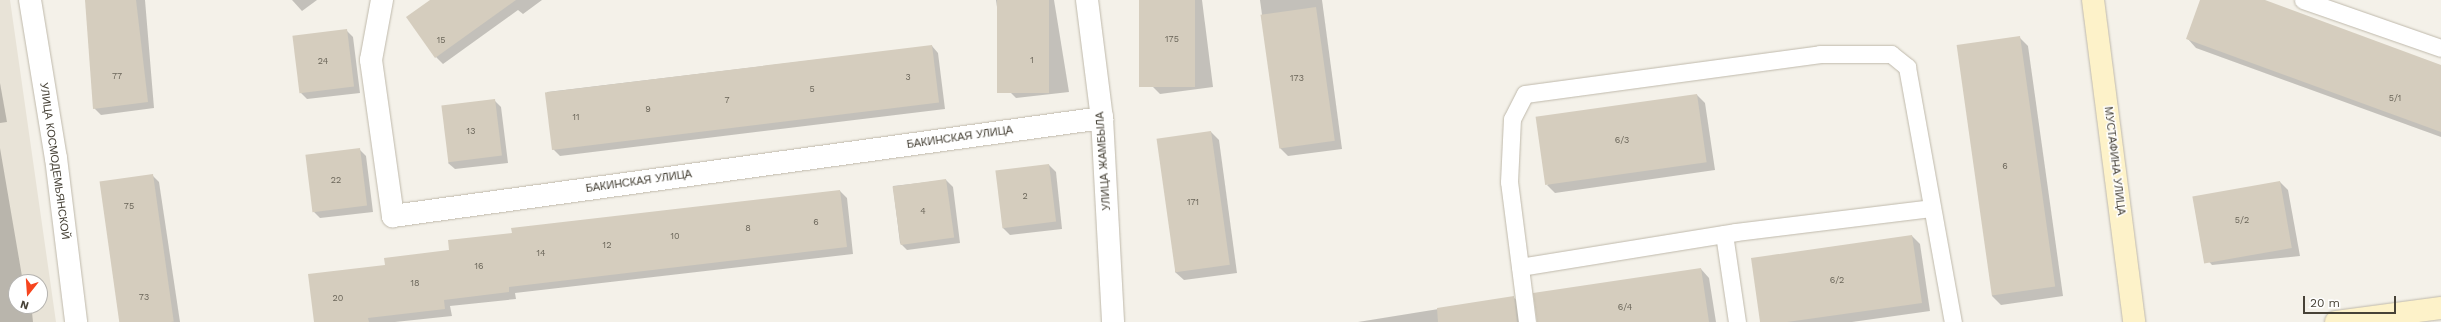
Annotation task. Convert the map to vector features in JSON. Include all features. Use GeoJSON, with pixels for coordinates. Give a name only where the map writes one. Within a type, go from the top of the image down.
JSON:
{"type":"FeatureCollection","features":[{"type":"Feature","properties":{"kind":"main road","name":"МУСТАФИНА УЛИЦА"},"geometry":{"type":"LineString","coordinates":[[2093,0],[2134,322]]}},
{"type":"Feature","properties":{"kind":"main road"},"geometry":{"type":"LineString","coordinates":[[2336,322],[2441,308]]}},
{"type":"Feature","properties":{"kind":"street","name":"УЛИЦА КОСМОДЕМЬЯНСКОЙ"},"geometry":{"type":"LineString","coordinates":[[30,0],[56,158],[76,322]]}},
{"type":"Feature","properties":{"kind":"street","name":"БАКИНСКАЯ УЛИЦА"},"geometry":{"type":"LineString","coordinates":[[382,0],[371,60],[393,216],[1102,118]]}},
{"type":"Feature","properties":{"kind":"street","name":"УЛИЦА ЖАМБЫЛА"},"geometry":{"type":"LineString","coordinates":[[1087,0],[1102,118],[1113,322]]}},
{"type":"Feature","properties":{"kind":"lane"},"geometry":{"type":"LineString","coordinates":[[2303,0],[2441,48]]}},
{"type":"Feature","properties":{"kind":"lane"},"geometry":{"type":"LineString","coordinates":[[1527,322],[1508,182],[1512,119],[1525,94],[1820,54],[1891,54],[1907,68],[1931,208],[1953,322]]}},
{"type":"Feature","properties":{"kind":"lane"},"geometry":{"type":"LineString","coordinates":[[1520,267],[1724,234],[1931,208]]}},
{"type":"Feature","properties":{"kind":"lane"},"geometry":{"type":"LineString","coordinates":[[1724,234],[1737,322]]}},
{"type":"Feature","properties":{"kind":"shaded area"},"geometry":{"type":"Polygon","coordinates":[[[0,0],[10,0],[56,322],[0,322],[0,0]]]}},
{"type":"Feature","properties":{"kind":"building"},"geometry":{"type":"Polygon","coordinates":[[[85,0],[136,0],[148,102],[93,109],[85,0]]]}},
{"type":"Feature","properties":{"kind":"building"},"geometry":{"type":"Polygon","coordinates":[[[430,0],[516,0],[435,58],[406,17],[430,0]]]}},
{"type":"Feature","properties":{"kind":"building"},"geometry":{"type":"Polygon","coordinates":[[[997,0],[1049,0],[1049,93],[997,93],[997,0]]]}},
{"type":"Feature","properties":{"kind":"building"},"geometry":{"type":"Polygon","coordinates":[[[1139,0],[1195,0],[1195,87],[1139,87],[1139,0]]]}},
{"type":"Feature","properties":{"kind":"building"},"geometry":{"type":"Polygon","coordinates":[[[2200,0],[2265,0],[2441,65],[2441,132],[2186,39],[2200,0]]]}},
{"type":"Feature","properties":{"kind":"building"},"geometry":{"type":"Polygon","coordinates":[[[1316,7],[1335,141],[1279,148],[1261,15],[1316,7]]]}},
{"type":"Feature","properties":{"kind":"building"},"geometry":{"type":"Polygon","coordinates":[[[347,29],[354,87],[299,93],[292,36],[347,29]]]}},
{"type":"Feature","properties":{"kind":"building"},"geometry":{"type":"Polygon","coordinates":[[[2020,36],[2055,287],[1992,295],[1957,45],[2020,36]]]}},
{"type":"Feature","properties":{"kind":"building"},"geometry":{"type":"Polygon","coordinates":[[[932,45],[939,103],[552,150],[545,93],[932,45]]]}},
{"type":"Feature","properties":{"kind":"building"},"geometry":{"type":"Polygon","coordinates":[[[1697,94],[1707,162],[1545,185],[1536,117],[1697,94]]]}},
{"type":"Feature","properties":{"kind":"building"},"geometry":{"type":"Polygon","coordinates":[[[495,99],[502,156],[448,162],[441,106],[495,99]]]}},
{"type":"Feature","properties":{"kind":"building"},"geometry":{"type":"Polygon","coordinates":[[[1211,131],[1230,265],[1175,272],[1157,139],[1211,131]]]}},
{"type":"Feature","properties":{"kind":"building"},"geometry":{"type":"Polygon","coordinates":[[[360,148],[367,206],[312,212],[305,155],[360,148]]]}},
{"type":"Feature","properties":{"kind":"building"},"geometry":{"type":"Polygon","coordinates":[[[1049,164],[1056,222],[1002,228],[995,171],[1049,164]]]}},
{"type":"Feature","properties":{"kind":"building"},"geometry":{"type":"Polygon","coordinates":[[[153,174],[174,322],[119,322],[100,182],[153,174]]]}},
{"type":"Feature","properties":{"kind":"building"},"geometry":{"type":"Polygon","coordinates":[[[946,179],[954,237],[901,245],[893,187],[946,179]]]}},
{"type":"Feature","properties":{"kind":"building"},"geometry":{"type":"Polygon","coordinates":[[[2280,181],[2292,248],[2204,263],[2192,196],[2280,181]]]}},
{"type":"Feature","properties":{"kind":"building"},"geometry":{"type":"Polygon","coordinates":[[[840,190],[847,247],[509,287],[509,292],[444,300],[445,309],[368,318],[369,322],[314,322],[308,274],[385,265],[384,258],[449,250],[448,240],[512,233],[511,228],[840,190]]]}},
{"type":"Feature","properties":{"kind":"building"},"geometry":{"type":"Polygon","coordinates":[[[1912,235],[1922,303],[1787,322],[1760,322],[1751,258],[1912,235]]]}},
{"type":"Feature","properties":{"kind":"building"},"geometry":{"type":"Polygon","coordinates":[[[1701,268],[1709,322],[1537,322],[1533,293],[1701,268]]]}},
{"type":"Feature","properties":{"kind":"building"},"geometry":{"type":"Polygon","coordinates":[[[1514,296],[1517,322],[1438,322],[1437,308],[1514,296]]]}}]}
